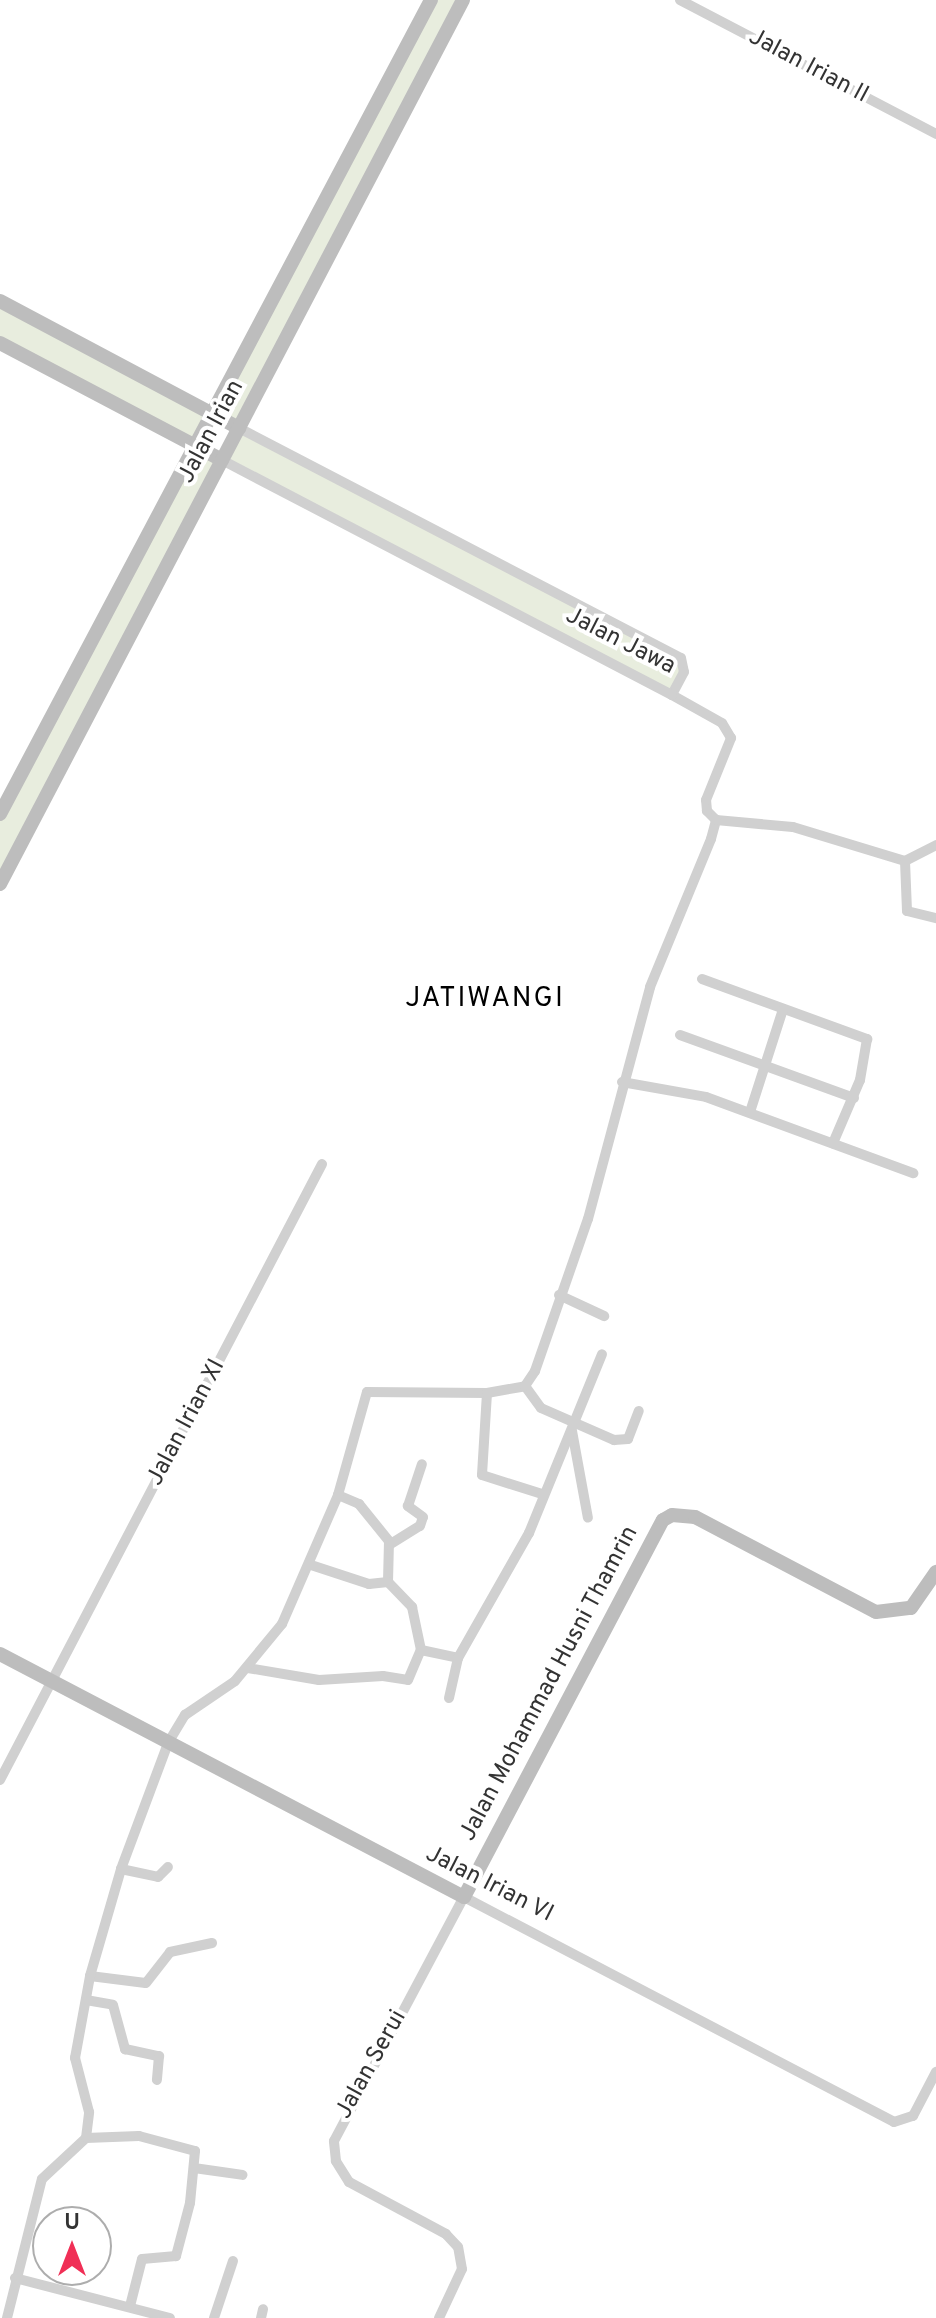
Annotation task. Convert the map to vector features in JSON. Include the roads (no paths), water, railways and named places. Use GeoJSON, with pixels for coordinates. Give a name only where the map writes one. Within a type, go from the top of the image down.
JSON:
{"type":"FeatureCollection","features":[{"type":"Feature","properties":{"kind":"street","name":"Jalan Irian"},"geometry":{"type":"LineString","coordinates":[[0,814],[431,0]]}},
{"type":"Feature","properties":{"kind":"street","name":"Jalan Irian"},"geometry":{"type":"LineString","coordinates":[[0,884],[463,0]]}},
{"type":"Feature","properties":{"kind":"street","name":"Jalan Irian II"},"geometry":{"type":"LineString","coordinates":[[680,0],[936,134]]}},
{"type":"Feature","properties":{"kind":"street","name":"Jalan Jawa"},"geometry":{"type":"LineString","coordinates":[[0,301],[681,658],[684,672],[672,695],[0,343]]}},
{"type":"Feature","properties":{"kind":"street"},"geometry":{"type":"LineString","coordinates":[[672,695],[729,730],[728,749],[706,800],[707,811],[716,820],[793,827],[905,861],[936,845]]}},
{"type":"Feature","properties":{"kind":"street"},"geometry":{"type":"LineString","coordinates":[[5,2310],[42,2179],[86,2138],[89,2112],[75,2058],[90,1976],[121,1869],[168,1743],[185,1715],[248,1668],[282,1624],[311,1565],[338,1495],[367,1392],[487,1393],[525,1386],[535,1371],[588,1219],[622,1082],[650,987],[687,907],[716,820]]}},
{"type":"Feature","properties":{"kind":"street"},"geometry":{"type":"LineString","coordinates":[[905,861],[907,911],[936,918]]}},
{"type":"Feature","properties":{"kind":"street"},"geometry":{"type":"LineString","coordinates":[[702,979],[867,1039],[870,1047],[854,1098],[833,1143]]}},
{"type":"Feature","properties":{"kind":"street"},"geometry":{"type":"LineString","coordinates":[[750,1112],[783,1009]]}},
{"type":"Feature","properties":{"kind":"street"},"geometry":{"type":"LineString","coordinates":[[680,1035],[854,1098]]}},
{"type":"Feature","properties":{"kind":"street"},"geometry":{"type":"LineString","coordinates":[[622,1082],[706,1097],[913,1173]]}},
{"type":"Feature","properties":{"kind":"street","name":"Jalan Irian XI"},"geometry":{"type":"LineString","coordinates":[[0,1780],[322,1164]]}},
{"type":"Feature","properties":{"kind":"street"},"geometry":{"type":"LineString","coordinates":[[559,1295],[604,1316]]}},
{"type":"Feature","properties":{"kind":"street"},"geometry":{"type":"LineString","coordinates":[[449,1698],[458,1658],[520,1550],[602,1354]]}},
{"type":"Feature","properties":{"kind":"street"},"geometry":{"type":"LineString","coordinates":[[525,1386],[541,1408],[573,1428],[624,1441],[639,1411]]}},
{"type":"Feature","properties":{"kind":"street"},"geometry":{"type":"LineString","coordinates":[[487,1393],[482,1475],[542,1494]]}},
{"type":"Feature","properties":{"kind":"street"},"geometry":{"type":"LineString","coordinates":[[573,1428],[588,1518]]}},
{"type":"Feature","properties":{"kind":"street"},"geometry":{"type":"LineString","coordinates":[[389,1545],[420,1526],[423,1517],[408,1506],[422,1464]]}},
{"type":"Feature","properties":{"kind":"street"},"geometry":{"type":"LineString","coordinates":[[248,1668],[319,1680],[383,1676],[408,1680],[421,1650],[412,1607],[388,1582],[389,1545],[359,1504],[338,1495]]}},
{"type":"Feature","properties":{"kind":"street","name":"Jalan Mohammad Husni Thamrin"},"geometry":{"type":"LineString","coordinates":[[464,1897],[663,1520],[672,1515],[695,1517],[876,1612],[911,1608],[936,1572]]}},
{"type":"Feature","properties":{"kind":"street"},"geometry":{"type":"LineString","coordinates":[[311,1565],[369,1584],[388,1582]]}},
{"type":"Feature","properties":{"kind":"street"},"geometry":{"type":"LineString","coordinates":[[421,1650],[458,1658]]}},
{"type":"Feature","properties":{"kind":"street","name":"Jalan Irian VI"},"geometry":{"type":"LineString","coordinates":[[0,1654],[894,2122],[913,2116],[936,2072]]}},
{"type":"Feature","properties":{"kind":"street"},"geometry":{"type":"LineString","coordinates":[[121,1869],[158,1877],[168,1867]]}},
{"type":"Feature","properties":{"kind":"street","name":"Jalan Serui"},"geometry":{"type":"LineString","coordinates":[[439,2318],[462,2269],[458,2247],[446,2234],[349,2182],[336,2161],[334,2141],[464,1897]]}},
{"type":"Feature","properties":{"kind":"street"},"geometry":{"type":"LineString","coordinates":[[90,1976],[146,1983],[170,1952],[212,1943]]}},
{"type":"Feature","properties":{"kind":"street"},"geometry":{"type":"LineString","coordinates":[[86,2000],[113,2005],[125,2049],[159,2056],[157,2080]]}},
{"type":"Feature","properties":{"kind":"street"},"geometry":{"type":"LineString","coordinates":[[86,2138],[139,2136],[189,2146],[195,2151],[176,2256],[142,2259],[130,2306]]}},
{"type":"Feature","properties":{"kind":"street"},"geometry":{"type":"LineString","coordinates":[[194,2168],[243,2175]]}},
{"type":"Feature","properties":{"kind":"street"},"geometry":{"type":"LineString","coordinates":[[214,2318],[233,2261]]}},
{"type":"Feature","properties":{"kind":"street"},"geometry":{"type":"LineString","coordinates":[[15,2278],[170,2318]]}},
{"type":"Feature","properties":{"kind":"district","name":"JATIWANGI"},"geometry":{"type":"Point","coordinates":[485,999]}}]}
